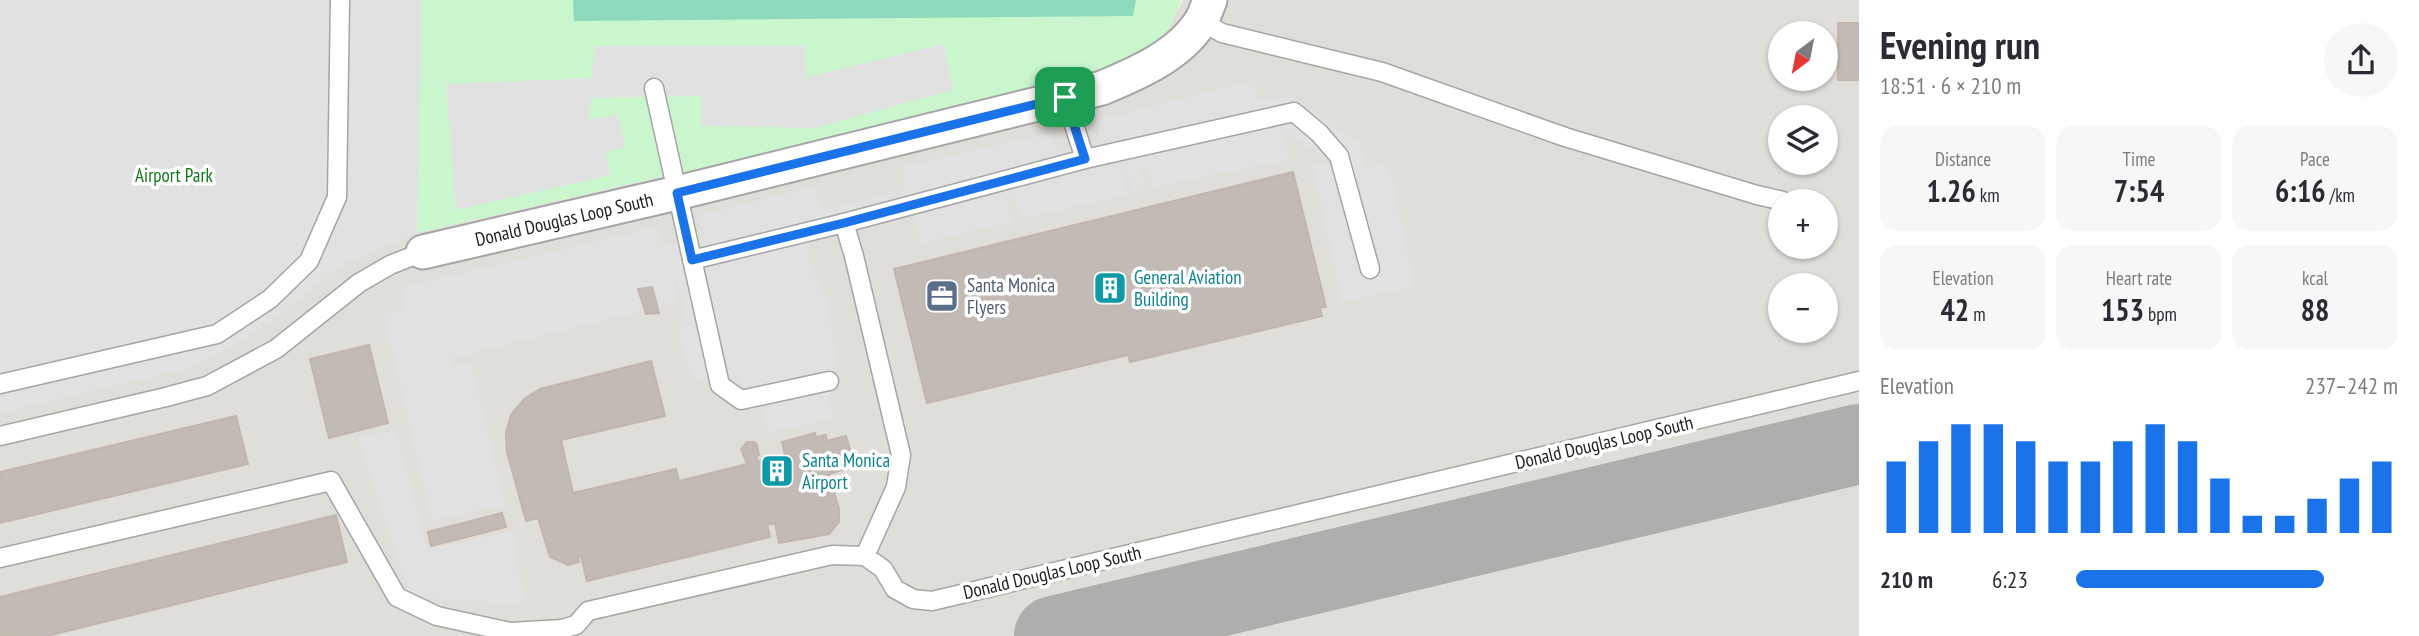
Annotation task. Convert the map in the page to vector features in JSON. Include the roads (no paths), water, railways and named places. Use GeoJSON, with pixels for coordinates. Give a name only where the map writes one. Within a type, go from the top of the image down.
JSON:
{"type":"FeatureCollection","features":[{"type":"Feature","properties":{"kind":"street","name":"Donald Douglas Loop South"},"geometry":{"type":"LineString","coordinates":[[423,252],[677,193],[1102,88],[1134,75],[1164,57],[1206,10]]}},
{"type":"Feature","properties":{"kind":"lane"},"geometry":{"type":"LineString","coordinates":[[0,384],[216,334],[270,299],[309,261],[337,197],[340,0]]}},
{"type":"Feature","properties":{"kind":"lane"},"geometry":{"type":"LineString","coordinates":[[1206,10],[1222,33],[1382,72],[1565,137],[1768,198]]}},
{"type":"Feature","properties":{"kind":"lane"},"geometry":{"type":"LineString","coordinates":[[654,88],[720,385],[741,400],[829,381]]}},
{"type":"Feature","properties":{"kind":"lane"},"geometry":{"type":"LineString","coordinates":[[1065,97],[1085,159]]}},
{"type":"Feature","properties":{"kind":"lane"},"geometry":{"type":"LineString","coordinates":[[692,260],[1085,159],[1293,112],[1319,133],[1339,156],[1370,269]]}},
{"type":"Feature","properties":{"kind":"lane"},"geometry":{"type":"LineString","coordinates":[[0,558],[331,481],[397,597],[437,616],[510,632],[562,629],[576,625],[588,611],[832,555],[865,556],[896,487],[901,455],[844,223]]}},
{"type":"Feature","properties":{"kind":"lane","name":"Donald Douglas Loop South"},"geometry":{"type":"LineString","coordinates":[[0,436],[207,386],[276,349],[359,283],[390,265],[423,252]]}},
{"type":"Feature","properties":{"kind":"lane","name":"Donald Douglas Loop South"},"geometry":{"type":"LineString","coordinates":[[865,556],[883,569],[895,589],[913,599],[932,601],[1859,382]]}},
{"type":"Feature","properties":{"kind":"place","name":"General Aviation Building"},"geometry":{"type":"Point","coordinates":[1110,288]}},
{"type":"Feature","properties":{"kind":"place","name":"Santa Monica Flyers"},"geometry":{"type":"Point","coordinates":[942,296]}},
{"type":"Feature","properties":{"kind":"place","name":"Santa Monica Airport"},"geometry":{"type":"Point","coordinates":[777,471]}},
{"type":"Feature","properties":{"kind":"park label","name":"Airport Park"},"geometry":{"type":"Point","coordinates":[174,175]}}]}
